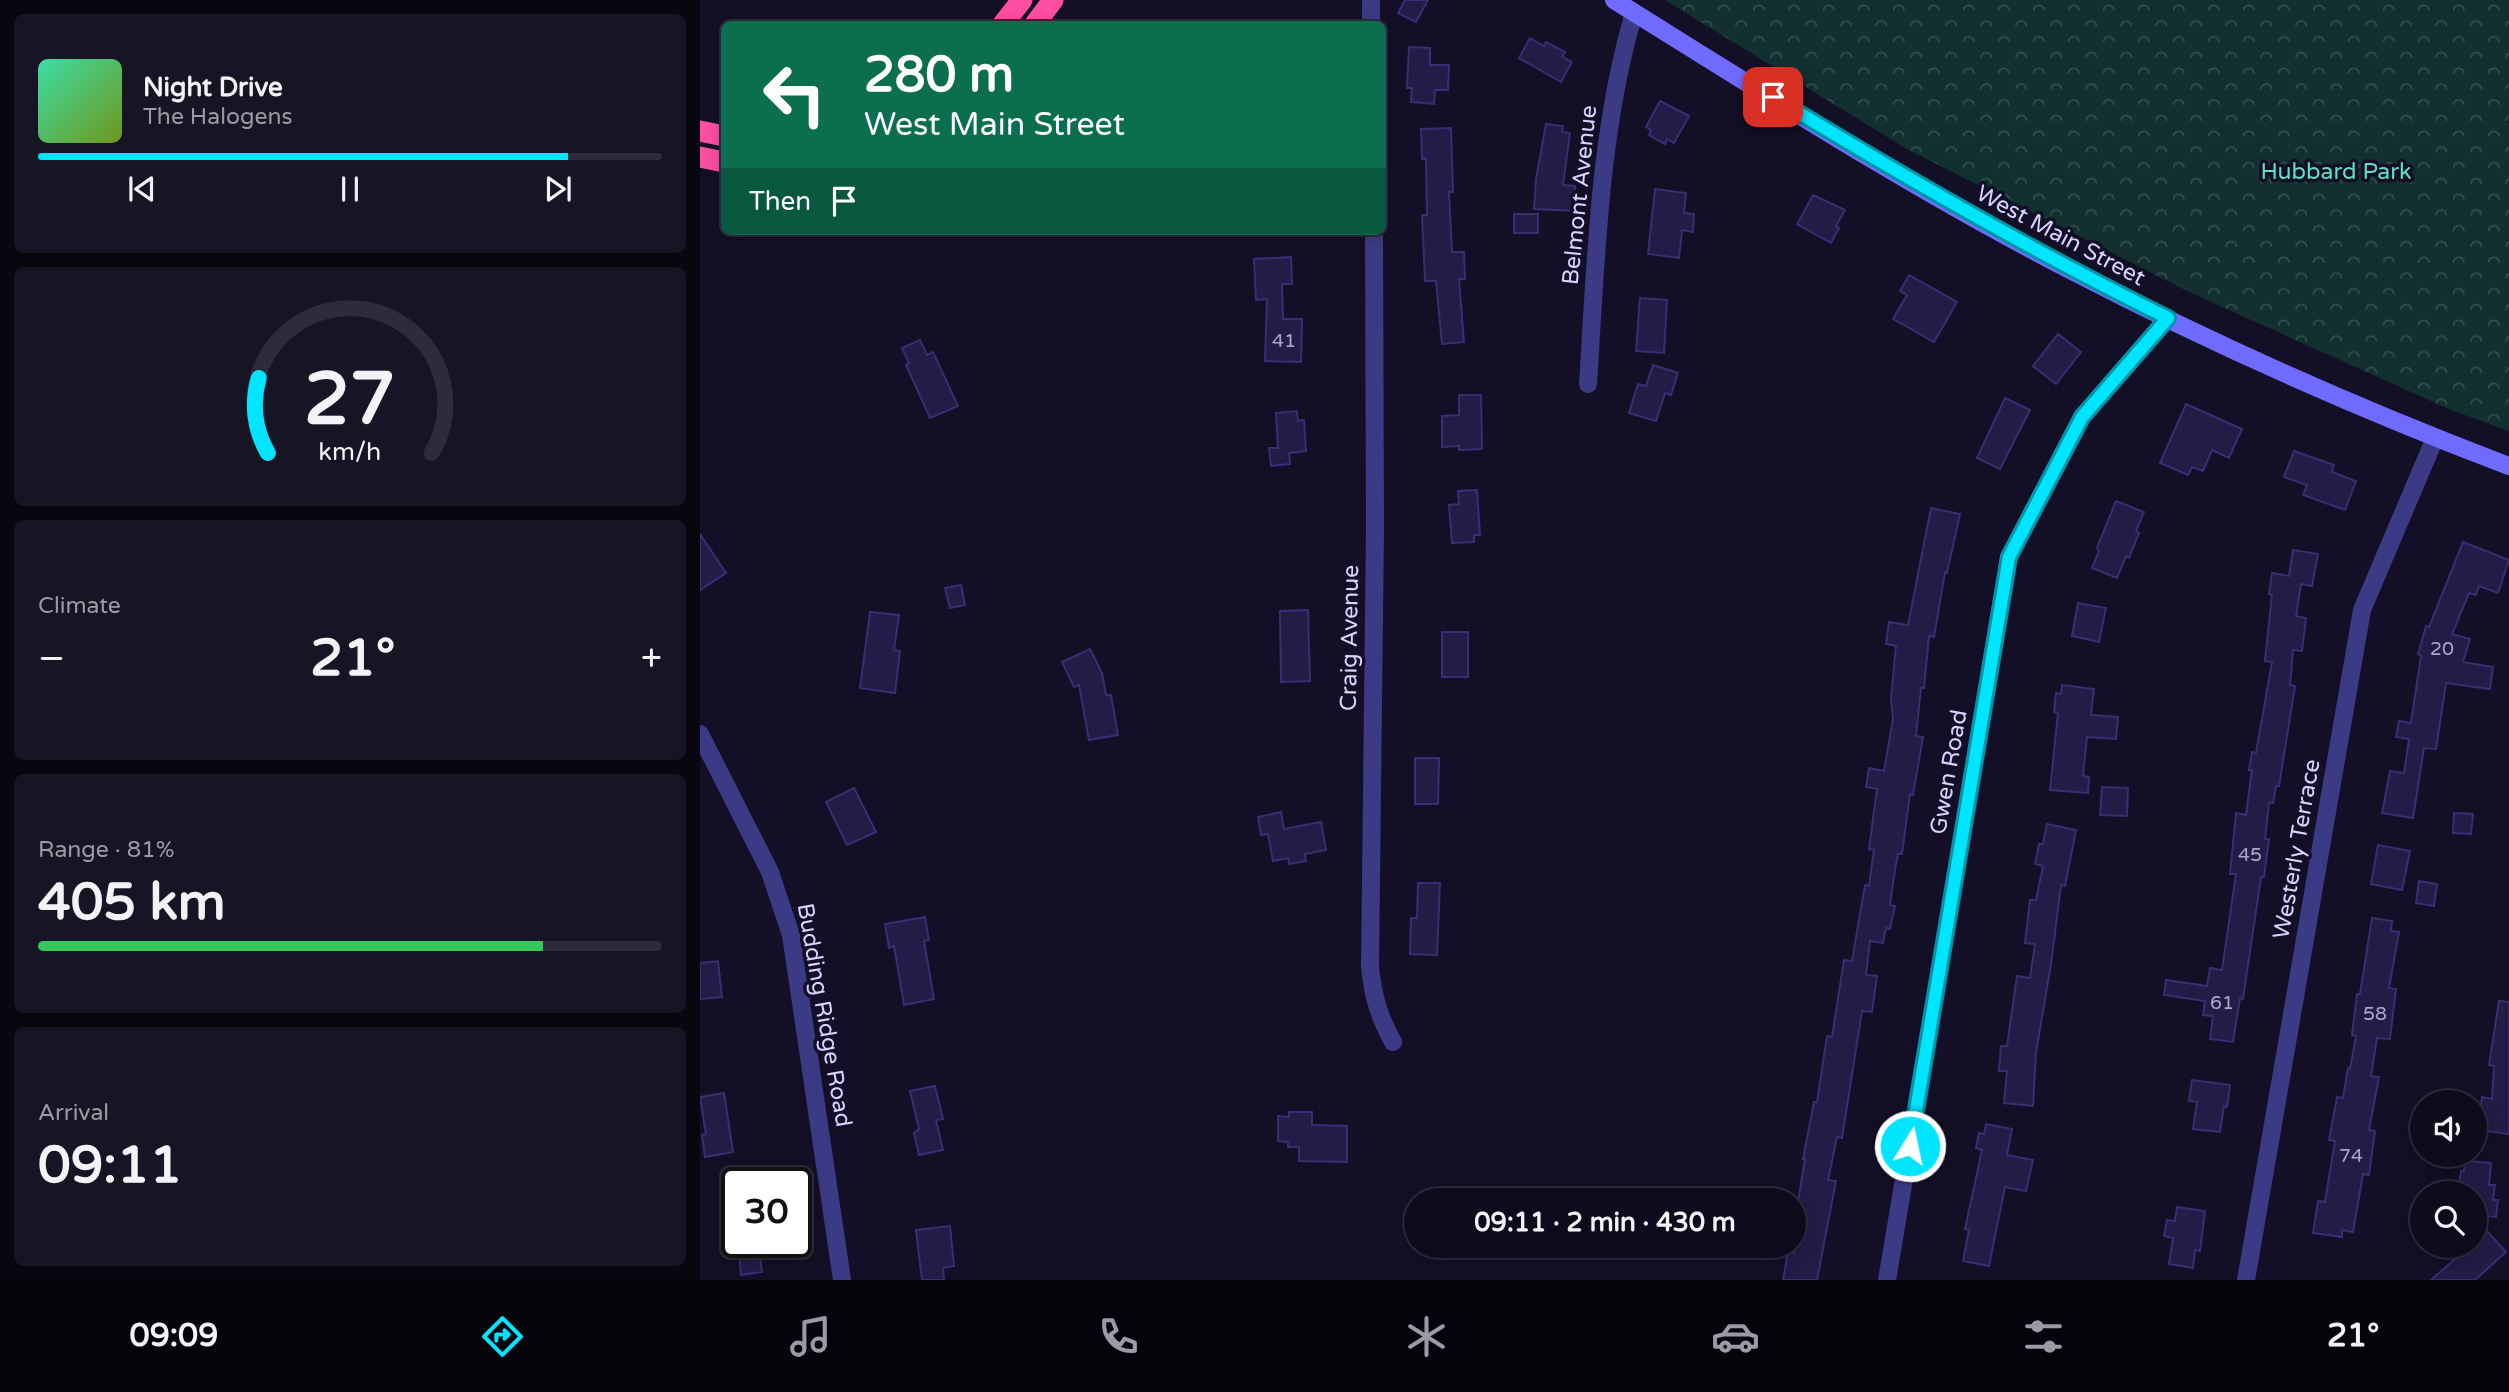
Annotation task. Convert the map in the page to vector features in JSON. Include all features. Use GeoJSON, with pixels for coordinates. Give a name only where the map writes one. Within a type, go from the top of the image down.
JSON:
{"type":"FeatureCollection","features":[{"type":"Feature","properties":{"kind":"highway"},"geometry":{"type":"LineString","coordinates":[[1005,21],[1022,0]]}},
{"type":"Feature","properties":{"kind":"highway"},"geometry":{"type":"LineString","coordinates":[[1037,21],[1053,0]]}},
{"type":"Feature","properties":{"kind":"highway"},"geometry":{"type":"LineString","coordinates":[[700,131],[721,135]]}},
{"type":"Feature","properties":{"kind":"highway"},"geometry":{"type":"LineString","coordinates":[[700,157],[721,161]]}},
{"type":"Feature","properties":{"kind":"main road","name":"West Main Street"},"geometry":{"type":"LineString","coordinates":[[1614,0],[1981,222],[2074,272],[2305,382],[2435,438],[2509,466]]}},
{"type":"Feature","properties":{"kind":"street"},"geometry":{"type":"LineString","coordinates":[[1371,0],[1371,21]]}},
{"type":"Feature","properties":{"kind":"street","name":"Belmont Avenue"},"geometry":{"type":"LineString","coordinates":[[1588,384],[1596,255],[1612,113],[1619,65],[1634,13]]}},
{"type":"Feature","properties":{"kind":"street","name":"Craig Avenue"},"geometry":{"type":"LineString","coordinates":[[1374,235],[1375,529],[1370,967],[1373,994],[1380,1018],[1393,1042]]}},
{"type":"Feature","properties":{"kind":"street","name":"Gwen Road"},"geometry":{"type":"LineString","coordinates":[[1887,1280],[2009,557],[2082,417],[2168,318]]}},
{"type":"Feature","properties":{"kind":"street","name":"Westerly Terrace"},"geometry":{"type":"LineString","coordinates":[[2246,1280],[2362,610],[2435,438]]}},
{"type":"Feature","properties":{"kind":"street","name":"Budding Ridge Road"},"geometry":{"type":"LineString","coordinates":[[700,734],[770,872],[791,935],[842,1280]]}},
{"type":"Feature","properties":{"kind":"green space","name":"Hubbard Park"},"geometry":{"type":"Polygon","coordinates":[[[1665,0],[2509,0],[2509,431],[2451,410],[2189,292],[1905,148],[1665,0]]]}},
{"type":"Feature","properties":{"kind":"building"},"geometry":{"type":"Polygon","coordinates":[[[1405,0],[1428,0],[1416,22],[1398,13],[1405,0]]]}},
{"type":"Feature","properties":{"kind":"building"},"geometry":{"type":"Polygon","coordinates":[[[1530,38],[1544,46],[1546,42],[1565,52],[1562,57],[1572,62],[1561,82],[1519,58],[1530,38]]]}},
{"type":"Feature","properties":{"kind":"building"},"geometry":{"type":"Polygon","coordinates":[[[1409,47],[1430,48],[1430,65],[1449,65],[1448,90],[1435,90],[1434,104],[1411,102],[1412,88],[1407,88],[1409,47]]]}},
{"type":"Feature","properties":{"kind":"building"},"geometry":{"type":"Polygon","coordinates":[[[1660,101],[1689,116],[1674,143],[1667,139],[1665,144],[1649,135],[1651,130],[1646,127],[1660,101]]]}},
{"type":"Feature","properties":{"kind":"building"},"geometry":{"type":"Polygon","coordinates":[[[1546,124],[1563,126],[1562,132],[1570,133],[1563,185],[1575,186],[1574,211],[1534,209],[1536,179],[1546,124]]]}},
{"type":"Feature","properties":{"kind":"building"},"geometry":{"type":"Polygon","coordinates":[[[1451,128],[1453,192],[1449,192],[1452,252],[1464,252],[1465,279],[1459,279],[1464,342],[1442,344],[1436,281],[1425,281],[1422,215],[1427,215],[1426,159],[1422,159],[1421,129],[1451,128]]]}},
{"type":"Feature","properties":{"kind":"building"},"geometry":{"type":"Polygon","coordinates":[[[1655,189],[1686,193],[1684,213],[1694,214],[1693,232],[1682,230],[1679,258],[1648,254],[1655,189]]]}},
{"type":"Feature","properties":{"kind":"building"},"geometry":{"type":"Polygon","coordinates":[[[1813,195],[1845,210],[1831,243],[1797,224],[1813,195]]]}},
{"type":"Feature","properties":{"kind":"building"},"geometry":{"type":"Polygon","coordinates":[[[1514,214],[1538,214],[1538,233],[1514,233],[1514,214]]]}},
{"type":"Feature","properties":{"kind":"building"},"geometry":{"type":"Polygon","coordinates":[[[1291,257],[1292,284],[1282,284],[1283,319],[1302,319],[1301,362],[1265,361],[1267,299],[1256,300],[1254,259],[1291,257]]]}},
{"type":"Feature","properties":{"kind":"building"},"geometry":{"type":"Polygon","coordinates":[[[1909,275],[1957,302],[1934,342],[1893,319],[1907,295],[1900,291],[1909,275]]]}},
{"type":"Feature","properties":{"kind":"building"},"geometry":{"type":"Polygon","coordinates":[[[1640,298],[1667,300],[1664,353],[1636,351],[1640,298]]]}},
{"type":"Feature","properties":{"kind":"building"},"geometry":{"type":"Polygon","coordinates":[[[2058,334],[2081,352],[2056,384],[2033,366],[2058,334]]]}},
{"type":"Feature","properties":{"kind":"building"},"geometry":{"type":"Polygon","coordinates":[[[920,340],[927,355],[933,352],[958,406],[930,418],[906,365],[909,363],[902,348],[920,340]]]}},
{"type":"Feature","properties":{"kind":"building"},"geometry":{"type":"Polygon","coordinates":[[[1653,365],[1678,373],[1671,395],[1665,393],[1656,421],[1629,413],[1638,384],[1646,386],[1653,365]]]}},
{"type":"Feature","properties":{"kind":"building"},"geometry":{"type":"Polygon","coordinates":[[[1459,395],[1481,395],[1482,449],[1459,450],[1459,446],[1442,447],[1442,416],[1459,415],[1459,395]]]}},
{"type":"Feature","properties":{"kind":"building"},"geometry":{"type":"Polygon","coordinates":[[[2005,398],[2030,410],[2000,469],[1977,458],[2005,398]]]}},
{"type":"Feature","properties":{"kind":"building"},"geometry":{"type":"Polygon","coordinates":[[[2186,404],[2242,429],[2229,458],[2212,450],[2203,471],[2192,467],[2188,475],[2160,463],[2186,404]]]}},
{"type":"Feature","properties":{"kind":"building"},"geometry":{"type":"Polygon","coordinates":[[[1297,411],[1298,421],[1304,420],[1306,451],[1289,453],[1290,464],[1271,466],[1269,448],[1278,448],[1276,413],[1297,411]]]}},
{"type":"Feature","properties":{"kind":"building"},"geometry":{"type":"Polygon","coordinates":[[[2294,451],[2334,465],[2332,472],[2356,481],[2345,510],[2303,495],[2307,485],[2284,477],[2294,451]]]}},
{"type":"Feature","properties":{"kind":"building"},"geometry":{"type":"Polygon","coordinates":[[[1477,490],[1480,535],[1474,535],[1474,542],[1452,543],[1449,505],[1459,504],[1458,491],[1477,490]]]}},
{"type":"Feature","properties":{"kind":"building"},"geometry":{"type":"Polygon","coordinates":[[[2116,501],[2144,512],[2129,558],[2126,556],[2117,578],[2092,568],[2116,501]]]}},
{"type":"Feature","properties":{"kind":"building"},"geometry":{"type":"Polygon","coordinates":[[[1931,508],[1960,514],[1947,573],[1945,572],[1934,637],[1929,636],[1916,736],[1923,737],[1913,795],[1910,794],[1902,854],[1898,854],[1895,869],[1890,905],[1895,906],[1890,929],[1886,928],[1883,943],[1870,941],[1866,975],[1877,976],[1872,1012],[1862,1011],[1842,1138],[1837,1137],[1828,1180],[1836,1181],[1817,1280],[1783,1280],[1787,1258],[1806,1258],[1806,1188],[1800,1188],[1803,1159],[1814,1102],[1817,1102],[1827,1036],[1832,1037],[1844,960],[1852,961],[1865,885],[1869,886],[1874,850],[1869,849],[1877,789],[1866,787],[1869,768],[1884,771],[1893,719],[1891,699],[1896,646],[1886,644],[1889,622],[1908,625],[1931,508]]]}},
{"type":"Feature","properties":{"kind":"building"},"geometry":{"type":"Polygon","coordinates":[[[700,534],[726,573],[700,590],[700,534]]]}},
{"type":"Feature","properties":{"kind":"building"},"geometry":{"type":"Polygon","coordinates":[[[2463,542],[2509,560],[2498,593],[2479,586],[2476,595],[2469,593],[2452,634],[2470,639],[2463,662],[2493,667],[2490,689],[2446,683],[2436,749],[2424,748],[2413,818],[2382,813],[2390,771],[2404,773],[2409,739],[2396,737],[2399,721],[2411,723],[2421,656],[2418,654],[2426,626],[2429,627],[2463,542]]]}},
{"type":"Feature","properties":{"kind":"building"},"geometry":{"type":"Polygon","coordinates":[[[2293,550],[2318,554],[2312,586],[2301,584],[2296,616],[2306,618],[2302,651],[2293,650],[2290,685],[2295,686],[2279,786],[2276,786],[2273,803],[2269,803],[2265,839],[2269,839],[2264,877],[2261,877],[2243,999],[2240,998],[2233,1042],[2210,1039],[2213,1016],[2203,1015],[2205,1001],[2164,995],[2166,980],[2207,986],[2210,968],[2222,970],[2236,874],[2230,874],[2236,813],[2246,815],[2252,752],[2256,753],[2272,662],[2265,661],[2272,573],[2289,576],[2293,550]]]}},
{"type":"Feature","properties":{"kind":"building"},"geometry":{"type":"Polygon","coordinates":[[[961,585],[965,605],[950,608],[945,588],[961,585]]]}},
{"type":"Feature","properties":{"kind":"building"},"geometry":{"type":"Polygon","coordinates":[[[2078,603],[2106,608],[2099,642],[2072,636],[2078,603]]]}},
{"type":"Feature","properties":{"kind":"building"},"geometry":{"type":"Polygon","coordinates":[[[1308,610],[1310,681],[1281,682],[1280,611],[1308,610]]]}},
{"type":"Feature","properties":{"kind":"building"},"geometry":{"type":"Polygon","coordinates":[[[870,612],[899,615],[894,650],[900,651],[895,693],[860,688],[870,612]]]}},
{"type":"Feature","properties":{"kind":"building"},"geometry":{"type":"Polygon","coordinates":[[[1442,632],[1468,632],[1468,677],[1442,677],[1442,632]]]}},
{"type":"Feature","properties":{"kind":"building"},"geometry":{"type":"Polygon","coordinates":[[[1090,649],[1102,673],[1106,695],[1111,695],[1118,735],[1089,740],[1079,685],[1074,687],[1062,662],[1090,649]]]}},
{"type":"Feature","properties":{"kind":"building"},"geometry":{"type":"Polygon","coordinates":[[[2062,685],[2094,689],[2091,715],[2118,717],[2116,739],[2087,737],[2083,776],[2089,777],[2088,793],[2050,790],[2058,713],[2054,712],[2056,693],[2061,694],[2062,685]]]}},
{"type":"Feature","properties":{"kind":"building"},"geometry":{"type":"Polygon","coordinates":[[[1415,758],[1439,758],[1438,804],[1415,804],[1415,758]]]}},
{"type":"Feature","properties":{"kind":"building"},"geometry":{"type":"Polygon","coordinates":[[[2102,787],[2128,788],[2127,816],[2100,815],[2102,787]]]}},
{"type":"Feature","properties":{"kind":"building"},"geometry":{"type":"Polygon","coordinates":[[[854,788],[876,832],[847,845],[826,802],[854,788]]]}},
{"type":"Feature","properties":{"kind":"building"},"geometry":{"type":"Polygon","coordinates":[[[1281,812],[1284,829],[1321,822],[1326,850],[1305,854],[1306,861],[1289,864],[1288,858],[1273,861],[1268,834],[1261,835],[1258,817],[1281,812]]]}},
{"type":"Feature","properties":{"kind":"building"},"geometry":{"type":"Polygon","coordinates":[[[2454,813],[2473,814],[2471,834],[2453,833],[2454,813]]]}},
{"type":"Feature","properties":{"kind":"building"},"geometry":{"type":"Polygon","coordinates":[[[2047,824],[2076,830],[2065,886],[2061,885],[2036,1053],[2033,1106],[2004,1103],[2007,1071],[1999,1071],[2001,1046],[2007,1046],[2017,976],[2030,978],[2035,944],[2025,943],[2030,900],[2036,900],[2043,866],[2035,864],[2047,824]]]}},
{"type":"Feature","properties":{"kind":"building"},"geometry":{"type":"Polygon","coordinates":[[[2378,845],[2410,851],[2402,890],[2371,884],[2378,845]]]}},
{"type":"Feature","properties":{"kind":"building"},"geometry":{"type":"Polygon","coordinates":[[[2419,881],[2437,884],[2434,906],[2416,903],[2419,881]]]}},
{"type":"Feature","properties":{"kind":"building"},"geometry":{"type":"Polygon","coordinates":[[[1418,883],[1440,883],[1437,955],[1410,954],[1411,918],[1417,918],[1418,883]]]}},
{"type":"Feature","properties":{"kind":"building"},"geometry":{"type":"Polygon","coordinates":[[[925,917],[929,940],[924,941],[934,999],[904,1005],[894,946],[889,948],[885,924],[925,917]]]}},
{"type":"Feature","properties":{"kind":"building"},"geometry":{"type":"Polygon","coordinates":[[[2372,918],[2392,921],[2391,931],[2399,932],[2389,988],[2396,989],[2390,1039],[2377,1038],[2371,1076],[2379,1077],[2369,1130],[2375,1131],[2369,1175],[2363,1174],[2353,1232],[2342,1230],[2342,1237],[2313,1233],[2318,1201],[2325,1202],[2335,1141],[2329,1140],[2337,1097],[2343,1098],[2348,1068],[2350,1069],[2356,1036],[2352,1035],[2357,994],[2360,994],[2372,918]]]}},
{"type":"Feature","properties":{"kind":"building"},"geometry":{"type":"Polygon","coordinates":[[[718,961],[722,997],[700,999],[700,963],[718,961]]]}},
{"type":"Feature","properties":{"kind":"building"},"geometry":{"type":"Polygon","coordinates":[[[2499,1001],[2509,1002],[2509,1134],[2487,1131],[2487,1098],[2492,1099],[2494,1066],[2489,1065],[2499,1001]]]}},
{"type":"Feature","properties":{"kind":"building"},"geometry":{"type":"Polygon","coordinates":[[[2192,1080],[2230,1085],[2220,1132],[2193,1129],[2197,1102],[2189,1101],[2192,1080]]]}},
{"type":"Feature","properties":{"kind":"building"},"geometry":{"type":"Polygon","coordinates":[[[935,1086],[943,1119],[936,1120],[943,1150],[919,1155],[914,1133],[919,1129],[910,1091],[935,1086]]]}},
{"type":"Feature","properties":{"kind":"building"},"geometry":{"type":"Polygon","coordinates":[[[724,1093],[733,1152],[705,1157],[702,1135],[706,1134],[700,1097],[724,1093]]]}},
{"type":"Feature","properties":{"kind":"building"},"geometry":{"type":"Polygon","coordinates":[[[1289,1112],[1312,1112],[1312,1125],[1347,1126],[1347,1162],[1299,1161],[1299,1147],[1288,1147],[1288,1142],[1278,1141],[1278,1116],[1289,1117],[1289,1112]]]}},
{"type":"Feature","properties":{"kind":"building"},"geometry":{"type":"Polygon","coordinates":[[[1986,1124],[2012,1129],[2007,1155],[2033,1160],[2026,1191],[2005,1187],[1989,1266],[1963,1261],[1969,1230],[1965,1229],[1982,1150],[1976,1148],[1979,1133],[1984,1134],[1986,1124]]]}},
{"type":"Feature","properties":{"kind":"building"},"geometry":{"type":"Polygon","coordinates":[[[2487,1163],[2491,1163],[2489,1185],[2495,1185],[2493,1200],[2498,1200],[2496,1217],[2487,1216],[2487,1181],[2460,1181],[2461,1171],[2464,1171],[2464,1167],[2487,1167],[2487,1163]]]}},
{"type":"Feature","properties":{"kind":"building"},"geometry":{"type":"Polygon","coordinates":[[[2177,1207],[2205,1211],[2200,1251],[2195,1250],[2193,1268],[2169,1264],[2173,1238],[2164,1236],[2167,1220],[2175,1221],[2177,1207]]]}},
{"type":"Feature","properties":{"kind":"building"},"geometry":{"type":"Polygon","coordinates":[[[950,1226],[954,1266],[943,1268],[944,1280],[922,1280],[916,1230],[950,1226]]]}},
{"type":"Feature","properties":{"kind":"building"},"geometry":{"type":"Polygon","coordinates":[[[2487,1231],[2506,1252],[2475,1280],[2431,1280],[2456,1258],[2487,1258],[2487,1231]]]}},
{"type":"Feature","properties":{"kind":"building"},"geometry":{"type":"Polygon","coordinates":[[[739,1258],[760,1258],[762,1272],[741,1275],[739,1258]]]}},
{"type":"Feature","properties":{"kind":"route"},"geometry":{"type":"LineString","coordinates":[[1773,97],[1981,222],[2168,318],[2082,417],[2009,557],[1910,1146]]}}]}
